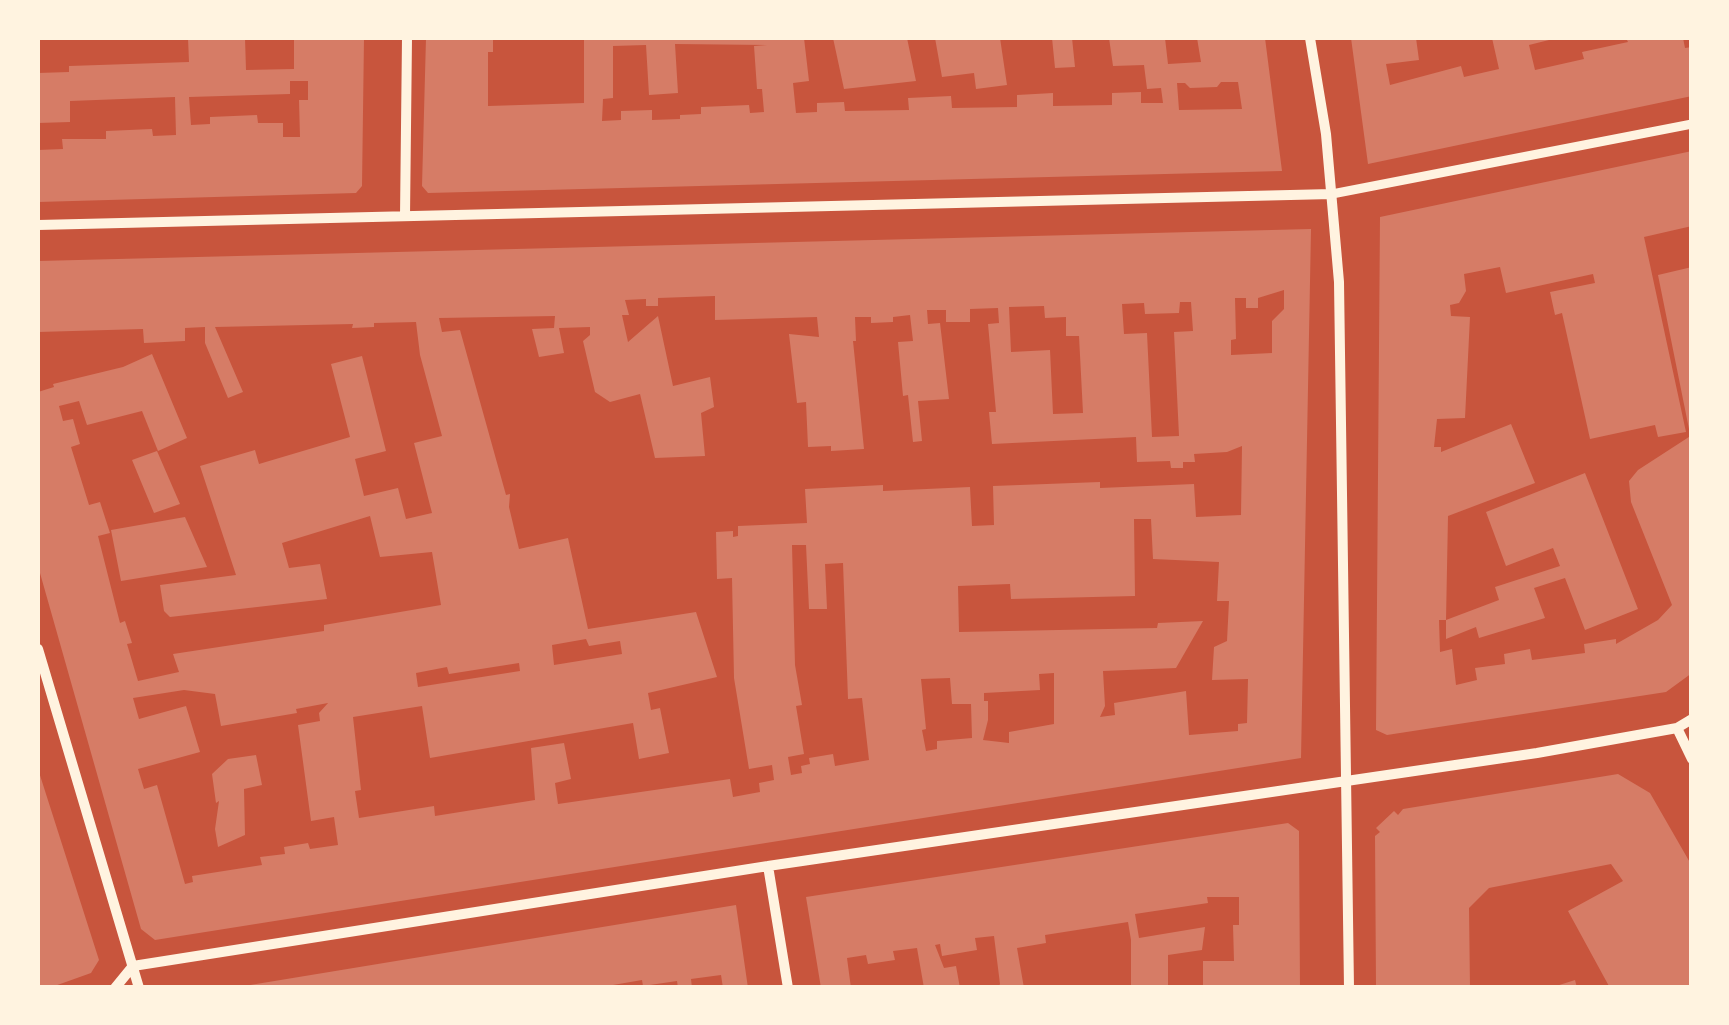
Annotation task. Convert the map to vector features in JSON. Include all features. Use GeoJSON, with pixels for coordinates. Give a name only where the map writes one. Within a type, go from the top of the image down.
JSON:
{"type":"FeatureCollection","features":[{"type":"Feature","properties":{"kind":"street"},"geometry":{"type":"LineString","coordinates":[[405,216],[407,38]]}},
{"type":"Feature","properties":{"kind":"street"},"geometry":{"type":"LineString","coordinates":[[1310,38],[1332,194],[1340,302],[1348,988]]}},
{"type":"Feature","properties":{"kind":"street"},"geometry":{"type":"LineString","coordinates":[[38,225],[1332,194],[1692,124]]}},
{"type":"Feature","properties":{"kind":"street"},"geometry":{"type":"LineString","coordinates":[[38,649],[140,988]]}},
{"type":"Feature","properties":{"kind":"street"},"geometry":{"type":"LineString","coordinates":[[115,988],[133,966],[768,866],[1346,781],[1677,728],[1692,719]]}},
{"type":"Feature","properties":{"kind":"street"},"geometry":{"type":"LineString","coordinates":[[1677,728],[1692,759]]}},
{"type":"Feature","properties":{"kind":"street"},"geometry":{"type":"LineString","coordinates":[[768,866],[788,988]]}},
{"type":"Feature","properties":{"kind":"building"},"geometry":{"type":"Polygon","coordinates":[[[188,38],[245,38],[246,70],[294,69],[294,38],[364,38],[362,186],[356,193],[38,202],[38,150],[63,149],[62,139],[106,139],[106,131],[152,129],[153,136],[176,135],[175,97],[70,101],[70,122],[38,123],[38,73],[69,72],[69,66],[189,62],[188,38]],[[290,81],[290,94],[189,97],[191,125],[210,124],[210,117],[257,115],[258,123],[283,123],[283,137],[300,137],[299,100],[308,100],[308,81],[290,81]]]}},
{"type":"Feature","properties":{"kind":"building"},"geometry":{"type":"Polygon","coordinates":[[[426,38],[493,38],[493,52],[488,52],[488,106],[584,103],[584,38],[804,38],[809,81],[793,83],[796,113],[817,112],[817,103],[844,102],[845,111],[909,110],[908,98],[951,96],[952,108],[1017,107],[1017,95],[1053,93],[1053,106],[1112,105],[1112,93],[1141,92],[1141,103],[1163,103],[1161,88],[1147,89],[1144,65],[1113,66],[1109,38],[1165,38],[1168,64],[1201,62],[1197,38],[1265,38],[1282,171],[428,193],[422,186],[426,38]],[[675,44],[678,93],[649,95],[646,45],[613,46],[613,98],[603,99],[602,121],[621,120],[621,111],[652,110],[652,120],[701,114],[701,107],[749,105],[750,113],[764,112],[762,89],[757,89],[754,46],[767,45],[675,44]],[[1221,82],[1217,87],[1190,88],[1177,83],[1179,110],[1242,109],[1238,82],[1221,82]]]}},
{"type":"Feature","properties":{"kind":"building"},"geometry":{"type":"Polygon","coordinates":[[[833,38],[907,38],[916,81],[844,89],[833,38]]]}},
{"type":"Feature","properties":{"kind":"building"},"geometry":{"type":"Polygon","coordinates":[[[935,38],[1000,38],[1007,85],[976,89],[974,73],[942,77],[935,38]]]}},
{"type":"Feature","properties":{"kind":"building"},"geometry":{"type":"Polygon","coordinates":[[[1052,38],[1072,38],[1075,67],[1055,68],[1052,38]]]}},
{"type":"Feature","properties":{"kind":"building"},"geometry":{"type":"Polygon","coordinates":[[[1351,38],[1416,38],[1419,60],[1386,64],[1390,85],[1461,66],[1464,77],[1499,69],[1492,38],[1557,38],[1529,45],[1535,70],[1584,59],[1582,52],[1628,42],[1626,38],[1683,38],[1685,48],[1692,47],[1692,96],[1368,164],[1351,38]]]}},
{"type":"Feature","properties":{"kind":"building"},"geometry":{"type":"Polygon","coordinates":[[[1692,151],[1692,226],[1644,237],[1686,432],[1658,437],[1655,425],[1590,439],[1562,313],[1555,315],[1550,292],[1595,283],[1593,274],[1506,293],[1500,267],[1464,274],[1466,291],[1459,303],[1450,305],[1451,316],[1470,317],[1465,418],[1437,419],[1434,447],[1441,447],[1441,452],[1511,424],[1535,483],[1448,516],[1446,620],[1439,620],[1440,652],[1452,649],[1456,685],[1477,680],[1475,668],[1505,664],[1504,654],[1530,649],[1532,660],[1585,653],[1584,644],[1616,639],[1616,644],[1658,620],[1672,605],[1631,502],[1629,481],[1638,470],[1692,435],[1692,673],[1666,692],[1387,735],[1376,730],[1380,217],[1692,151]]]}},
{"type":"Feature","properties":{"kind":"building"},"geometry":{"type":"Polygon","coordinates":[[[1311,229],[1301,758],[155,940],[141,929],[38,566],[38,392],[54,387],[53,384],[123,367],[152,354],[187,438],[158,451],[142,411],[87,425],[79,401],[59,406],[63,421],[73,419],[80,444],[71,447],[89,505],[100,502],[110,533],[98,536],[120,623],[125,621],[132,643],[127,644],[138,681],[179,672],[173,654],[324,631],[324,625],[441,605],[432,552],[380,557],[370,516],[282,543],[289,568],[320,564],[327,599],[170,617],[164,611],[160,585],[236,575],[200,466],[255,450],[259,464],[350,437],[331,364],[362,356],[386,451],[355,459],[364,496],[398,488],[406,519],[432,513],[414,443],[442,436],[420,355],[416,322],[352,328],[353,324],[215,327],[243,392],[228,398],[205,343],[205,327],[185,328],[185,341],[144,343],[143,329],[38,332],[38,261],[1311,229]],[[1284,290],[1258,298],[1258,308],[1246,308],[1246,298],[1235,298],[1236,339],[1231,340],[1231,355],[1272,353],[1272,321],[1284,309],[1284,290]],[[715,296],[658,298],[658,306],[646,306],[646,299],[625,300],[629,315],[622,315],[628,342],[658,316],[673,386],[710,377],[714,407],[701,413],[705,456],[655,458],[640,394],[610,402],[595,392],[583,341],[590,335],[590,327],[559,328],[564,353],[539,357],[532,329],[554,328],[555,316],[439,318],[442,332],[460,330],[506,495],[510,494],[509,507],[519,549],[568,538],[588,629],[696,612],[717,677],[648,693],[651,710],[660,708],[669,753],[639,759],[633,723],[430,758],[422,706],[353,717],[361,790],[355,791],[359,818],[434,806],[435,816],[535,800],[531,748],[564,743],[571,779],[555,783],[558,804],[730,779],[733,797],[760,792],[759,783],[774,780],[772,765],[749,769],[734,678],[732,578],[717,579],[716,532],[733,531],[733,537],[738,536],[738,526],[807,523],[805,489],[883,485],[883,491],[970,487],[972,526],[994,525],[993,486],[1100,482],[1100,488],[1194,484],[1196,517],[1241,515],[1242,446],[1227,452],[1194,454],[1195,462],[1171,468],[1170,461],[1137,462],[1136,437],[992,444],[989,412],[996,412],[988,324],[999,323],[998,308],[970,309],[970,322],[946,322],[946,310],[927,310],[928,324],[940,323],[949,399],[918,401],[922,441],[913,442],[908,395],[903,396],[898,342],[913,341],[910,315],[893,317],[893,322],[871,323],[871,317],[855,317],[853,341],[864,449],[831,451],[831,446],[808,447],[806,402],[797,403],[789,334],[819,337],[817,317],[715,320],[715,296]],[[1180,302],[1179,313],[1145,314],[1144,303],[1122,304],[1124,334],[1147,333],[1152,437],[1179,436],[1174,332],[1193,331],[1191,302],[1180,302]],[[1044,306],[1009,307],[1011,352],[1050,350],[1053,414],[1083,413],[1079,336],[1066,336],[1066,317],[1045,318],[1044,306]],[[1134,519],[1135,596],[1011,599],[1010,584],[958,586],[959,632],[1157,628],[1158,623],[1203,621],[1176,668],[1103,671],[1105,706],[1100,717],[1115,715],[1114,703],[1186,691],[1189,735],[1238,731],[1238,724],[1247,723],[1248,679],[1212,680],[1214,647],[1227,641],[1229,601],[1217,601],[1219,562],[1153,559],[1151,519],[1134,519]],[[792,545],[795,665],[802,705],[796,706],[804,754],[788,757],[791,775],[802,773],[801,766],[810,764],[809,758],[833,754],[835,766],[869,760],[862,698],[848,699],[843,563],[825,564],[827,609],[809,609],[806,545],[792,545]],[[586,639],[552,645],[554,665],[622,654],[620,641],[589,646],[586,639]],[[519,663],[449,674],[447,667],[416,673],[418,687],[520,671],[519,663]],[[1054,673],[1039,674],[1040,690],[984,693],[988,720],[983,740],[1009,743],[1009,732],[1054,724],[1054,673]],[[950,678],[921,679],[926,729],[922,730],[926,751],[937,749],[937,741],[972,738],[971,704],[952,704],[950,678]],[[184,690],[133,698],[139,719],[186,706],[200,752],[138,769],[144,789],[157,785],[185,884],[193,882],[192,876],[262,865],[260,857],[285,854],[284,847],[308,843],[310,849],[338,845],[334,817],[311,821],[298,725],[320,721],[319,713],[328,703],[296,709],[297,713],[221,726],[215,694],[184,690]]]}},
{"type":"Feature","properties":{"kind":"building"},"geometry":{"type":"Polygon","coordinates":[[[1692,267],[1692,433],[1690,434],[1658,275],[1692,267]]]}},
{"type":"Feature","properties":{"kind":"building"},"geometry":{"type":"Polygon","coordinates":[[[157,451],[180,504],[154,513],[132,460],[157,451]]]}},
{"type":"Feature","properties":{"kind":"building"},"geometry":{"type":"Polygon","coordinates":[[[1585,473],[1638,609],[1585,630],[1565,578],[1534,588],[1545,618],[1479,638],[1476,627],[1446,639],[1446,620],[1499,600],[1495,587],[1560,566],[1553,548],[1506,566],[1486,512],[1585,473]]]}},
{"type":"Feature","properties":{"kind":"building"},"geometry":{"type":"Polygon","coordinates":[[[185,517],[207,567],[121,581],[111,530],[185,517]]]}},
{"type":"Feature","properties":{"kind":"building"},"geometry":{"type":"Polygon","coordinates":[[[256,755],[262,785],[244,789],[245,835],[218,847],[215,829],[219,801],[216,803],[212,774],[228,759],[256,755]]]}},
{"type":"Feature","properties":{"kind":"building"},"geometry":{"type":"Polygon","coordinates":[[[38,769],[99,960],[91,973],[49,988],[38,988],[38,769]]]}},
{"type":"Feature","properties":{"kind":"building"},"geometry":{"type":"Polygon","coordinates":[[[1618,774],[1650,793],[1692,866],[1692,988],[1610,988],[1568,911],[1623,881],[1611,864],[1489,888],[1469,908],[1470,988],[1376,988],[1375,836],[1380,832],[1376,828],[1394,811],[1398,815],[1403,809],[1618,774]]]}},
{"type":"Feature","properties":{"kind":"building"},"geometry":{"type":"Polygon","coordinates":[[[1288,823],[1299,831],[1300,988],[1203,988],[1203,961],[1234,961],[1233,925],[1239,925],[1239,897],[1207,897],[1208,903],[1135,914],[1139,938],[1205,927],[1202,950],[1168,955],[1168,988],[1131,988],[1128,922],[1045,935],[1046,943],[1017,948],[1024,988],[998,988],[994,936],[975,938],[977,950],[942,956],[940,944],[935,945],[944,968],[956,966],[960,988],[924,988],[917,948],[893,951],[895,960],[868,964],[866,955],[847,958],[851,988],[821,988],[806,897],[1288,823]]]}},
{"type":"Feature","properties":{"kind":"building"},"geometry":{"type":"Polygon","coordinates":[[[736,905],[748,988],[723,988],[721,975],[691,979],[692,988],[678,988],[677,981],[643,986],[642,980],[613,988],[232,988],[736,905]]]}},
{"type":"Feature","properties":{"kind":"building"},"geometry":{"type":"Polygon","coordinates":[[[1575,980],[1577,988],[1553,988],[1553,987],[1575,980]]]}}]}
